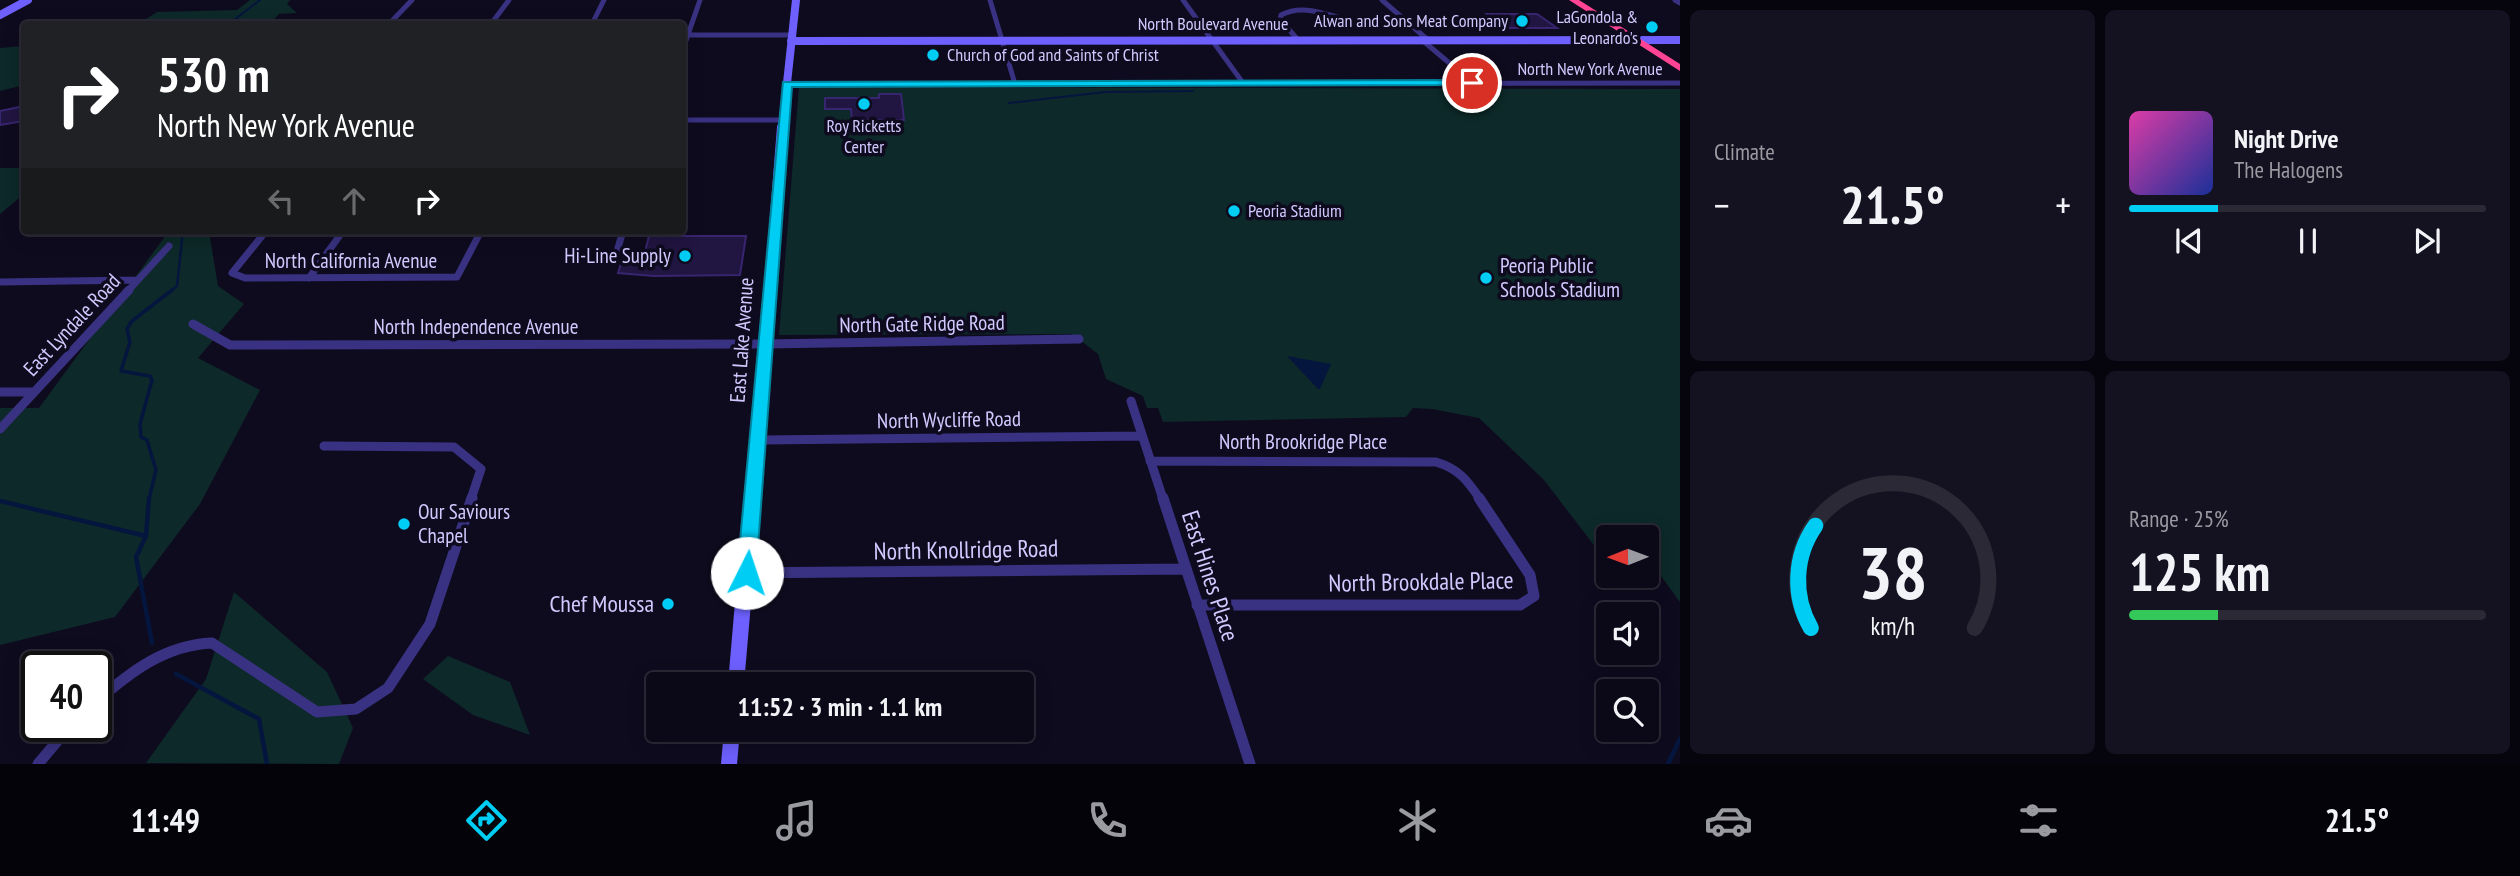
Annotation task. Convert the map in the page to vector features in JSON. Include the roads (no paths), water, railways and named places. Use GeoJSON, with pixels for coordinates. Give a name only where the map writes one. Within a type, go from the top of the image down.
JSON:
{"type":"FeatureCollection","features":[{"type":"Feature","properties":{"kind":"highway"},"geometry":{"type":"LineString","coordinates":[[1573,0],[1680,68]]}},
{"type":"Feature","properties":{"kind":"street"},"geometry":{"type":"LineString","coordinates":[[0,15],[28,0]]}},
{"type":"Feature","properties":{"kind":"street"},"geometry":{"type":"LineString","coordinates":[[392,21],[412,0]]}},
{"type":"Feature","properties":{"kind":"street"},"geometry":{"type":"LineString","coordinates":[[493,21],[509,0]]}},
{"type":"Feature","properties":{"kind":"street"},"geometry":{"type":"LineString","coordinates":[[594,21],[604,0]]}},
{"type":"Feature","properties":{"kind":"street"},"geometry":{"type":"LineString","coordinates":[[686,33],[700,0]]}},
{"type":"Feature","properties":{"kind":"street","name":"East Lake Avenue"},"geometry":{"type":"LineString","coordinates":[[737,672],[783,120],[796,0]]}},
{"type":"Feature","properties":{"kind":"street"},"geometry":{"type":"LineString","coordinates":[[990,0],[1015,84]]}},
{"type":"Feature","properties":{"kind":"street"},"geometry":{"type":"LineString","coordinates":[[1183,0],[1243,83]]}},
{"type":"Feature","properties":{"kind":"street"},"geometry":{"type":"LineString","coordinates":[[1302,0],[1312,11]]}},
{"type":"Feature","properties":{"kind":"street"},"geometry":{"type":"LineString","coordinates":[[1382,0],[1472,83]]}},
{"type":"Feature","properties":{"kind":"street"},"geometry":{"type":"LineString","coordinates":[[1675,0],[1680,3]]}},
{"type":"Feature","properties":{"kind":"street"},"geometry":{"type":"LineString","coordinates":[[1298,40],[1280,16],[1289,10],[1312,11],[1350,20],[1406,22]]}},
{"type":"Feature","properties":{"kind":"street","name":"North Boulevard Avenue"},"geometry":{"type":"LineString","coordinates":[[686,35],[1003,40],[1680,40]]}},
{"type":"Feature","properties":{"kind":"street","name":"North New York Avenue"},"geometry":{"type":"LineString","coordinates":[[787,84],[1680,83]]}},
{"type":"Feature","properties":{"kind":"street"},"geometry":{"type":"LineString","coordinates":[[686,120],[783,120]]}},
{"type":"Feature","properties":{"kind":"street","name":"North California Avenue"},"geometry":{"type":"LineString","coordinates":[[264,235],[232,273],[245,278],[363,280],[457,276],[479,235]]}},
{"type":"Feature","properties":{"kind":"street"},"geometry":{"type":"LineString","coordinates":[[309,278],[340,235]]}},
{"type":"Feature","properties":{"kind":"street"},"geometry":{"type":"LineString","coordinates":[[615,258],[623,235]]}},
{"type":"Feature","properties":{"kind":"street","name":"East Lyndale Road"},"geometry":{"type":"LineString","coordinates":[[0,429],[169,246]]}},
{"type":"Feature","properties":{"kind":"street"},"geometry":{"type":"LineString","coordinates":[[0,282],[137,280]]}},
{"type":"Feature","properties":{"kind":"street","name":"North Independence Avenue"},"geometry":{"type":"LineString","coordinates":[[193,324],[230,345],[765,344]]}},
{"type":"Feature","properties":{"kind":"street","name":"North Gate Ridge Road"},"geometry":{"type":"LineString","coordinates":[[765,344],[1079,339]]}},
{"type":"Feature","properties":{"kind":"street"},"geometry":{"type":"LineString","coordinates":[[0,392],[34,392]]}},
{"type":"Feature","properties":{"kind":"street","name":"East Hines Place"},"geometry":{"type":"LineString","coordinates":[[1131,401],[1250,764]]}},
{"type":"Feature","properties":{"kind":"street","name":"North Wycliffe Road"},"geometry":{"type":"LineString","coordinates":[[757,440],[1142,436]]}},
{"type":"Feature","properties":{"kind":"street"},"geometry":{"type":"LineString","coordinates":[[112,687],[152,661],[194,642],[212,643],[317,712],[356,709],[388,688],[430,624],[481,470],[454,447],[324,446]]}},
{"type":"Feature","properties":{"kind":"street","name":"North Brookridge Place"},"geometry":{"type":"LineString","coordinates":[[1150,461],[1436,462],[1455,468]]}},
{"type":"Feature","properties":{"kind":"street","name":"North Brookdale Place"},"geometry":{"type":"LineString","coordinates":[[1197,605],[1520,606],[1534,596],[1530,575],[1467,479],[1455,468]]}},
{"type":"Feature","properties":{"kind":"street","name":"North Knollridge Road"},"geometry":{"type":"LineString","coordinates":[[747,573],[1186,569]]}},
{"type":"Feature","properties":{"kind":"street"},"geometry":{"type":"LineString","coordinates":[[38,764],[57,742]]}},
{"type":"Feature","properties":{"kind":"street"},"geometry":{"type":"LineString","coordinates":[[729,764],[731,742]]}},
{"type":"Feature","properties":{"kind":"water"},"geometry":{"type":"Polygon","coordinates":[[[1287,356],[1331,364],[1320,389],[1318,389],[1287,356]]]}},
{"type":"Feature","properties":{"kind":"waterway"},"geometry":{"type":"LineString","coordinates":[[233,21],[260,0]]}},
{"type":"Feature","properties":{"kind":"waterway"},"geometry":{"type":"LineString","coordinates":[[1009,103],[1105,92],[1193,91]]}},
{"type":"Feature","properties":{"kind":"waterway"},"geometry":{"type":"LineString","coordinates":[[170,292],[177,286],[183,235]]}},
{"type":"Feature","properties":{"kind":"waterway"},"geometry":{"type":"LineString","coordinates":[[149,499],[156,470],[147,440],[141,437],[140,424],[152,380],[150,376],[121,371],[130,342],[127,329],[132,321],[172,290]]}},
{"type":"Feature","properties":{"kind":"waterway"},"geometry":{"type":"LineString","coordinates":[[146,536],[149,498]]}},
{"type":"Feature","properties":{"kind":"waterway"},"geometry":{"type":"LineString","coordinates":[[0,501],[146,536]]}},
{"type":"Feature","properties":{"kind":"waterway"},"geometry":{"type":"LineString","coordinates":[[146,536],[136,557],[152,643]]}},
{"type":"Feature","properties":{"kind":"waterway"},"geometry":{"type":"LineString","coordinates":[[176,674],[259,719],[267,764]]}},
{"type":"Feature","properties":{"kind":"waterway"},"geometry":{"type":"LineString","coordinates":[[1668,764],[1680,739]]}},
{"type":"Feature","properties":{"kind":"place","name":"Alwan and Sons Meat Company"},"geometry":{"type":"Point","coordinates":[1522,21]}},
{"type":"Feature","properties":{"kind":"place","name":"LaGondola & Leonardo's"},"geometry":{"type":"Point","coordinates":[1652,27]}},
{"type":"Feature","properties":{"kind":"place","name":"Church of God and Saints of Christ"},"geometry":{"type":"Point","coordinates":[933,55]}},
{"type":"Feature","properties":{"kind":"place","name":"Roy Ricketts Center"},"geometry":{"type":"Point","coordinates":[864,104]}},
{"type":"Feature","properties":{"kind":"place","name":"Peoria Stadium"},"geometry":{"type":"Point","coordinates":[1234,211]}},
{"type":"Feature","properties":{"kind":"place","name":"Hi-Line Supply"},"geometry":{"type":"Point","coordinates":[685,256]}},
{"type":"Feature","properties":{"kind":"place","name":"Peoria Public Schools Stadium"},"geometry":{"type":"Point","coordinates":[1486,278]}},
{"type":"Feature","properties":{"kind":"place","name":"Our Saviours Chapel"},"geometry":{"type":"Point","coordinates":[404,524]}},
{"type":"Feature","properties":{"kind":"place","name":"Chef Moussa"},"geometry":{"type":"Point","coordinates":[668,604]}}]}
